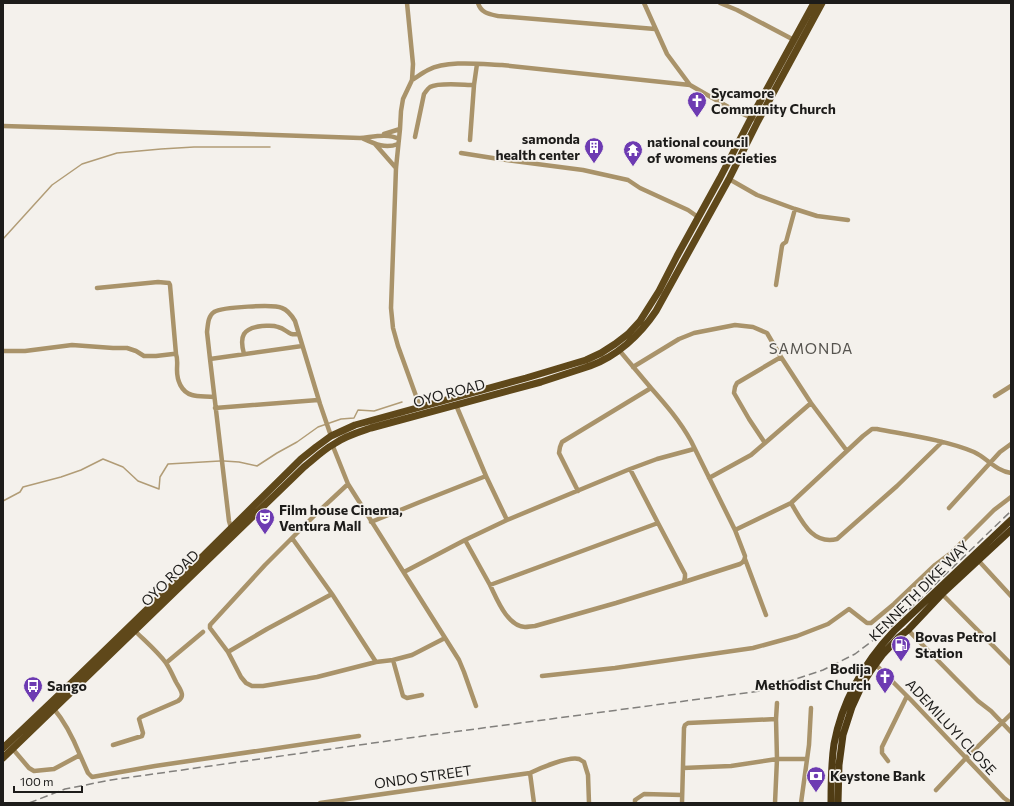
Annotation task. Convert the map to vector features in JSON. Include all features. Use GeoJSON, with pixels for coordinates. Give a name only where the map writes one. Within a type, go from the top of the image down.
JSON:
{"type":"FeatureCollection","features":[{"type":"Feature","properties":{"kind":"highway","name":"KENNETH DIKE WAY"},"geometry":{"type":"LineString","coordinates":[[838,803],[840,750],[846,722],[863,683],[883,654],[898,637],[908,630],[1011,520]]}},
{"type":"Feature","properties":{"kind":"highway","name":"KENNETH DIKE WAY"},"geometry":{"type":"LineString","coordinates":[[830,803],[834,744],[847,700],[863,670],[871,658],[894,631],[976,558],[989,550],[1011,530]]}},
{"type":"Feature","properties":{"kind":"main road","name":"OYO ROAD"},"geometry":{"type":"LineString","coordinates":[[3,748],[54,709],[135,631],[142,619],[231,528],[302,459],[331,436],[354,425],[591,358],[615,344],[634,328],[650,307],[814,3]]}},
{"type":"Feature","properties":{"kind":"main road","name":"OYO ROAD"},"geometry":{"type":"LineString","coordinates":[[3,758],[8,744],[304,467],[332,444],[364,430],[541,382],[590,366],[604,360],[619,350],[640,331],[649,322],[656,311],[729,179],[758,121],[822,3]]}},
{"type":"Feature","properties":{"kind":"street"},"geometry":{"type":"LineString","coordinates":[[407,3],[413,64],[412,80],[403,99],[400,111],[400,129],[396,168],[391,308],[393,328],[398,346],[420,407]]}},
{"type":"Feature","properties":{"kind":"street"},"geometry":{"type":"LineString","coordinates":[[478,3],[484,12],[498,16],[655,29]]}},
{"type":"Feature","properties":{"kind":"street"},"geometry":{"type":"LineString","coordinates":[[644,3],[667,54],[690,85],[730,108],[758,121]]}},
{"type":"Feature","properties":{"kind":"street"},"geometry":{"type":"LineString","coordinates":[[720,3],[737,10],[794,40]]}},
{"type":"Feature","properties":{"kind":"street"},"geometry":{"type":"LineString","coordinates":[[412,80],[429,69],[447,64],[477,64],[502,65],[690,85]]}},
{"type":"Feature","properties":{"kind":"street"},"geometry":{"type":"LineString","coordinates":[[470,140],[477,64]]}},
{"type":"Feature","properties":{"kind":"street"},"geometry":{"type":"LineString","coordinates":[[415,137],[426,90],[430,87],[442,84],[474,85]]}},
{"type":"Feature","properties":{"kind":"street"},"geometry":{"type":"LineString","coordinates":[[3,126],[360,138],[393,136],[399,142]]}},
{"type":"Feature","properties":{"kind":"street"},"geometry":{"type":"LineString","coordinates":[[379,136],[400,129]]}},
{"type":"Feature","properties":{"kind":"street"},"geometry":{"type":"LineString","coordinates":[[360,138],[375,144],[392,147],[399,142]]}},
{"type":"Feature","properties":{"kind":"street"},"geometry":{"type":"LineString","coordinates":[[375,144],[396,168]]}},
{"type":"Feature","properties":{"kind":"street"},"geometry":{"type":"LineString","coordinates":[[460,153],[499,160],[583,170],[628,180],[640,188],[688,210],[698,217]]}},
{"type":"Feature","properties":{"kind":"street"},"geometry":{"type":"LineString","coordinates":[[729,179],[757,195],[795,209],[817,216],[848,220]]}},
{"type":"Feature","properties":{"kind":"street"},"geometry":{"type":"LineString","coordinates":[[776,285],[782,246],[786,242],[795,209]]}},
{"type":"Feature","properties":{"kind":"street"},"geometry":{"type":"LineString","coordinates":[[97,288],[158,282],[169,283],[177,371],[181,387],[185,392],[192,396],[214,397]]}},
{"type":"Feature","properties":{"kind":"street"},"geometry":{"type":"LineString","coordinates":[[231,528],[221,458],[207,332],[208,320],[214,313],[222,309],[277,306],[284,308],[292,316],[318,400],[331,436]]}},
{"type":"Feature","properties":{"kind":"street"},"geometry":{"type":"LineString","coordinates":[[633,367],[694,333],[735,325],[753,327],[767,333],[810,403],[847,450]]}},
{"type":"Feature","properties":{"kind":"street"},"geometry":{"type":"LineString","coordinates":[[244,354],[241,342],[242,337],[248,329],[253,327],[277,326],[290,334],[298,334]]}},
{"type":"Feature","properties":{"kind":"street"},"geometry":{"type":"LineString","coordinates":[[3,351],[25,351],[72,345],[127,348],[144,356],[176,354]]}},
{"type":"Feature","properties":{"kind":"street"},"geometry":{"type":"LineString","coordinates":[[210,359],[302,346]]}},
{"type":"Feature","properties":{"kind":"street"},"geometry":{"type":"LineString","coordinates":[[619,350],[669,409],[686,432],[735,530],[766,615]]}},
{"type":"Feature","properties":{"kind":"street"},"geometry":{"type":"LineString","coordinates":[[765,443],[749,419],[734,393],[734,390],[737,383],[781,357]]}},
{"type":"Feature","properties":{"kind":"street"},"geometry":{"type":"LineString","coordinates":[[995,396],[1011,386]]}},
{"type":"Feature","properties":{"kind":"street"},"geometry":{"type":"LineString","coordinates":[[578,490],[559,453],[562,442],[651,388]]}},
{"type":"Feature","properties":{"kind":"street"},"geometry":{"type":"LineString","coordinates":[[215,408],[318,400]]}},
{"type":"Feature","properties":{"kind":"street"},"geometry":{"type":"LineString","coordinates":[[709,478],[751,454],[810,403]]}},
{"type":"Feature","properties":{"kind":"street"},"geometry":{"type":"LineString","coordinates":[[456,405],[486,476],[508,520]]}},
{"type":"Feature","properties":{"kind":"street"},"geometry":{"type":"LineString","coordinates":[[735,530],[790,503],[872,429],[942,442],[974,452],[999,469],[1011,473]]}},
{"type":"Feature","properties":{"kind":"street"},"geometry":{"type":"LineString","coordinates":[[790,503],[806,528],[813,535],[820,539],[829,541],[837,539],[897,486],[942,442]]}},
{"type":"Feature","properties":{"kind":"street"},"geometry":{"type":"LineString","coordinates":[[332,444],[348,484],[459,660],[476,706]]}},
{"type":"Feature","properties":{"kind":"street"},"geometry":{"type":"LineString","coordinates":[[949,508],[1000,452],[1011,444]]}},
{"type":"Feature","properties":{"kind":"street"},"geometry":{"type":"LineString","coordinates":[[404,572],[465,540],[578,490],[630,468],[694,449]]}},
{"type":"Feature","properties":{"kind":"street"},"geometry":{"type":"LineString","coordinates":[[630,468],[685,574],[684,582]]}},
{"type":"Feature","properties":{"kind":"street"},"geometry":{"type":"LineString","coordinates":[[372,522],[486,476]]}},
{"type":"Feature","properties":{"kind":"street"},"geometry":{"type":"LineString","coordinates":[[348,484],[265,565],[210,625],[210,628],[228,652],[241,677],[246,683],[252,686],[263,686],[317,677],[376,662],[393,660],[412,655],[445,638]]}},
{"type":"Feature","properties":{"kind":"street"},"geometry":{"type":"LineString","coordinates":[[542,676],[615,668],[753,648],[797,636],[828,624],[849,609],[867,623],[871,623],[950,553],[994,510],[1011,497]]}},
{"type":"Feature","properties":{"kind":"street"},"geometry":{"type":"LineString","coordinates":[[490,585],[658,523]]}},
{"type":"Feature","properties":{"kind":"street"},"geometry":{"type":"LineString","coordinates":[[292,538],[332,594],[376,662]]}},
{"type":"Feature","properties":{"kind":"street"},"geometry":{"type":"LineString","coordinates":[[465,540],[508,618],[513,623],[525,627],[535,626],[684,582],[740,564],[744,562],[745,559]]}},
{"type":"Feature","properties":{"kind":"street"},"geometry":{"type":"LineString","coordinates":[[976,558],[1011,596]]}},
{"type":"Feature","properties":{"kind":"street"},"geometry":{"type":"LineString","coordinates":[[228,652],[332,594]]}},
{"type":"Feature","properties":{"kind":"street"},"geometry":{"type":"LineString","coordinates":[[942,594],[1011,664]]}},
{"type":"Feature","properties":{"kind":"street"},"geometry":{"type":"LineString","coordinates":[[908,630],[1011,732]]}},
{"type":"Feature","properties":{"kind":"street"},"geometry":{"type":"LineString","coordinates":[[113,745],[142,736],[143,733],[139,720],[141,717],[178,701],[181,699],[182,695],[166,663],[135,631]]}},
{"type":"Feature","properties":{"kind":"street"},"geometry":{"type":"LineString","coordinates":[[166,663],[203,632]]}},
{"type":"Feature","properties":{"kind":"street","name":"ADEMILUYI CLOSE"},"geometry":{"type":"LineString","coordinates":[[871,658],[1004,798],[1011,803]]}},
{"type":"Feature","properties":{"kind":"street"},"geometry":{"type":"LineString","coordinates":[[393,660],[403,696],[407,698],[422,695]]}},
{"type":"Feature","properties":{"kind":"street"},"geometry":{"type":"LineString","coordinates":[[888,761],[882,753],[882,747],[907,696]]}},
{"type":"Feature","properties":{"kind":"street"},"geometry":{"type":"LineString","coordinates":[[775,803],[777,759],[776,718],[778,703]]}},
{"type":"Feature","properties":{"kind":"street"},"geometry":{"type":"LineString","coordinates":[[800,803],[809,745],[811,708]]}},
{"type":"Feature","properties":{"kind":"street"},"geometry":{"type":"LineString","coordinates":[[54,709],[72,735],[88,773],[92,777],[359,736]]}},
{"type":"Feature","properties":{"kind":"street"},"geometry":{"type":"LineString","coordinates":[[936,790],[1011,714]]}},
{"type":"Feature","properties":{"kind":"street"},"geometry":{"type":"LineString","coordinates":[[682,803],[685,725],[776,718]]}},
{"type":"Feature","properties":{"kind":"street"},"geometry":{"type":"LineString","coordinates":[[8,744],[29,768],[34,771],[54,769],[80,755]]}},
{"type":"Feature","properties":{"kind":"street","name":"ONDO STREET"},"geometry":{"type":"LineString","coordinates":[[320,803],[530,773],[540,768],[569,759],[578,758],[584,762],[588,775],[589,803]]}},
{"type":"Feature","properties":{"kind":"street"},"geometry":{"type":"LineString","coordinates":[[683,768],[731,766],[777,759],[807,759]]}},
{"type":"Feature","properties":{"kind":"street"},"geometry":{"type":"LineString","coordinates":[[530,773],[534,803]]}},
{"type":"Feature","properties":{"kind":"street"},"geometry":{"type":"LineString","coordinates":[[635,803],[635,800],[644,794],[682,795]]}},
{"type":"Feature","properties":{"kind":"waterway"},"geometry":{"type":"LineString","coordinates":[[3,239],[52,185],[82,164],[117,153],[161,149],[194,147],[270,147]]}},
{"type":"Feature","properties":{"kind":"waterway"},"geometry":{"type":"LineString","coordinates":[[224,461],[239,462],[257,466],[297,442],[318,427],[341,419],[354,418],[358,410],[374,411],[402,402]]}},
{"type":"Feature","properties":{"kind":"waterway"},"geometry":{"type":"LineString","coordinates":[[3,501],[20,492],[23,487],[61,477],[81,470],[103,459],[123,467],[138,481],[159,489],[160,477],[168,464],[220,461]]}},
{"type":"Feature","properties":{"kind":"railway"},"geometry":{"type":"LineString","coordinates":[[29,803],[65,789],[111,780],[423,736],[760,691],[823,670],[855,654],[892,626],[1011,511]]}},
{"type":"Feature","properties":{"kind":"place","name":"Sycamore Community Church"},"geometry":{"type":"Point","coordinates":[697,118]}},
{"type":"Feature","properties":{"kind":"place","name":"samonda health center"},"geometry":{"type":"Point","coordinates":[594,164]}},
{"type":"Feature","properties":{"kind":"place","name":"national council of womens societies"},"geometry":{"type":"Point","coordinates":[633,167]}},
{"type":"Feature","properties":{"kind":"place","name":"Film house Cinema, Ventura Mall"},"geometry":{"type":"Point","coordinates":[265,535]}},
{"type":"Feature","properties":{"kind":"place","name":"Bovas Petrol Station"},"geometry":{"type":"Point","coordinates":[901,662]}},
{"type":"Feature","properties":{"kind":"place","name":"Bodija Methodist Church"},"geometry":{"type":"Point","coordinates":[885,694]}},
{"type":"Feature","properties":{"kind":"place","name":"Sango"},"geometry":{"type":"Point","coordinates":[33,703]}},
{"type":"Feature","properties":{"kind":"place","name":"Keystone Bank"},"geometry":{"type":"Point","coordinates":[816,793]}},
{"type":"Feature","properties":{"kind":"district","name":"SAMONDA"},"geometry":{"type":"Point","coordinates":[811,349]}}]}
